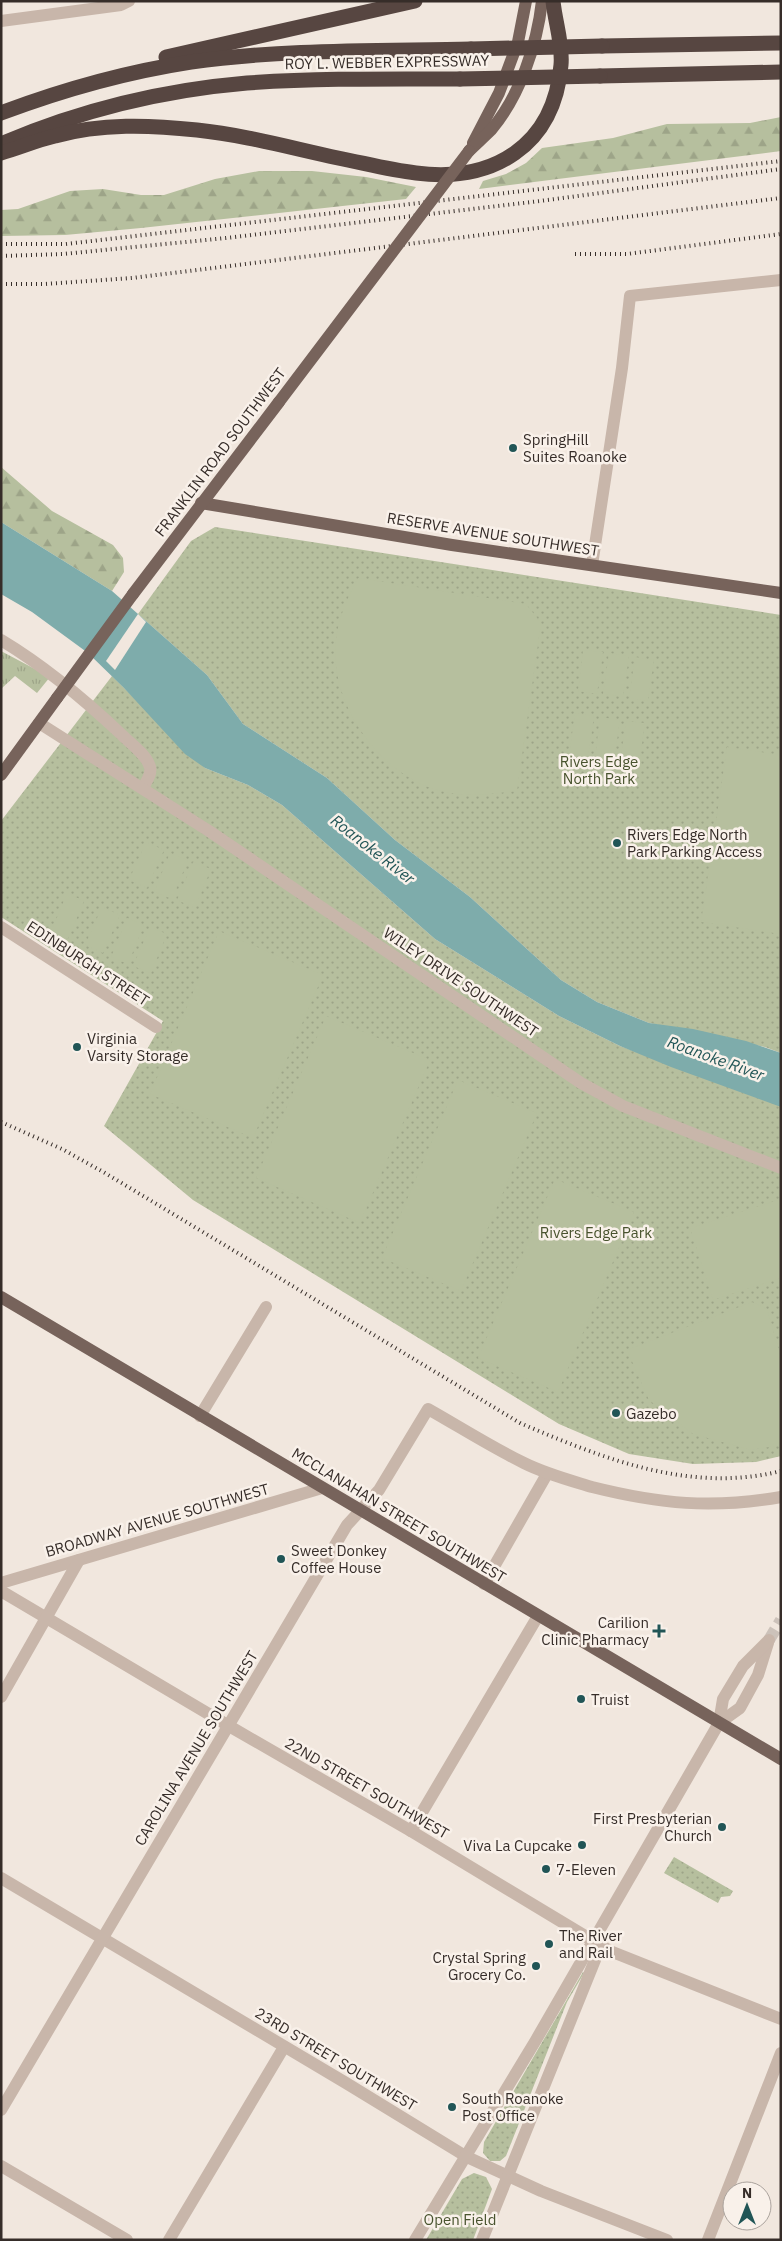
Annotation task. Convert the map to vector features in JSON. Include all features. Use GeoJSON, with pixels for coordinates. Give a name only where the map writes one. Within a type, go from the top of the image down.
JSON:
{"type":"FeatureCollection","features":[{"type":"Feature","properties":{"kind":"highway"},"geometry":{"type":"LineString","coordinates":[[61,92],[109,73],[147,61],[416,1]]}},
{"type":"Feature","properties":{"kind":"highway"},"geometry":{"type":"LineString","coordinates":[[1,153],[55,136],[87,130],[114,127],[157,127],[199,130],[417,174],[453,174],[487,168],[517,153],[533,138],[551,110],[561,64],[559,35],[553,1]]}},
{"type":"Feature","properties":{"kind":"highway","name":"ROY L. WEBBER EXPRESSWAY"},"geometry":{"type":"LineString","coordinates":[[1,113],[61,92],[148,70],[234,57],[286,53],[781,43]]}},
{"type":"Feature","properties":{"kind":"highway","name":"ROY L. WEBBER EXPRESSWAY"},"geometry":{"type":"LineString","coordinates":[[1,144],[94,112],[205,88],[304,80],[460,79],[781,72]]}},
{"type":"Feature","properties":{"kind":"main road","name":"FRANKLIN ROAD SOUTHWEST"},"geometry":{"type":"LineString","coordinates":[[469,151],[499,93],[518,42],[526,1]]}},
{"type":"Feature","properties":{"kind":"main road","name":"FRANKLIN ROAD SOUTHWEST"},"geometry":{"type":"LineString","coordinates":[[1,775],[201,503],[469,151],[491,130],[511,100],[534,44],[542,1]]}},
{"type":"Feature","properties":{"kind":"main road","name":"RESERVE AVENUE SOUTHWEST"},"geometry":{"type":"LineString","coordinates":[[201,503],[452,545],[781,593]]}},
{"type":"Feature","properties":{"kind":"main road","name":"MCCLANAHAN STREET SOUTHWEST"},"geometry":{"type":"LineString","coordinates":[[1,1297],[781,1760]]}},
{"type":"Feature","properties":{"kind":"street"},"geometry":{"type":"LineString","coordinates":[[1,21],[121,5],[129,1]]}},
{"type":"Feature","properties":{"kind":"street"},"geometry":{"type":"LineString","coordinates":[[592,565],[622,368],[630,296],[781,280]]}},
{"type":"Feature","properties":{"kind":"street"},"geometry":{"type":"LineString","coordinates":[[1,640],[46,669],[81,696],[129,742],[150,767],[150,775],[143,788]]}},
{"type":"Feature","properties":{"kind":"street","name":"WILEY DRIVE SOUTHWEST"},"geometry":{"type":"LineString","coordinates":[[39,723],[209,831],[581,1084],[623,1106],[781,1168]]}},
{"type":"Feature","properties":{"kind":"street","name":"EDINBURGH STREET"},"geometry":{"type":"LineString","coordinates":[[1,927],[156,1027]]}},
{"type":"Feature","properties":{"kind":"street"},"geometry":{"type":"LineString","coordinates":[[200,1416],[266,1308]]}},
{"type":"Feature","properties":{"kind":"street","name":"CAROLINA AVENUE SOUTHWEST"},"geometry":{"type":"LineString","coordinates":[[1,2110],[347,1525],[379,1490],[428,1409],[524,1463],[548,1474]]}},
{"type":"Feature","properties":{"kind":"street"},"geometry":{"type":"LineString","coordinates":[[484,1584],[548,1474],[611,1492],[684,1504],[744,1503],[781,1497]]}},
{"type":"Feature","properties":{"kind":"street","name":"BROADWAY AVENUE SOUTHWEST"},"geometry":{"type":"LineString","coordinates":[[1,1583],[322,1488]]}},
{"type":"Feature","properties":{"kind":"street"},"geometry":{"type":"LineString","coordinates":[[1,1697],[78,1560]]}},
{"type":"Feature","properties":{"kind":"street","name":"22ND STREET SOUTHWEST"},"geometry":{"type":"LineString","coordinates":[[1,1591],[228,1726],[412,1832],[610,1951],[781,2019]]}},
{"type":"Feature","properties":{"kind":"street"},"geometry":{"type":"LineString","coordinates":[[412,1832],[538,1616]]}},
{"type":"Feature","properties":{"kind":"street"},"geometry":{"type":"LineString","coordinates":[[414,2240],[467,2157],[719,1723],[723,1699],[743,1666],[769,1640],[758,1675],[740,1708],[719,1723]]}},
{"type":"Feature","properties":{"kind":"street","name":"23RD STREET SOUTHWEST"},"geometry":{"type":"LineString","coordinates":[[1,1878],[467,2157],[506,2176],[667,2240]]}},
{"type":"Feature","properties":{"kind":"street"},"geometry":{"type":"LineString","coordinates":[[482,2240],[506,2176],[595,1960],[596,1948],[593,1940]]}},
{"type":"Feature","properties":{"kind":"street"},"geometry":{"type":"LineString","coordinates":[[169,2240],[284,2047]]}},
{"type":"Feature","properties":{"kind":"street"},"geometry":{"type":"LineString","coordinates":[[708,2240],[781,2053]]}},
{"type":"Feature","properties":{"kind":"street"},"geometry":{"type":"LineString","coordinates":[[1,2166],[127,2240]]}},
{"type":"Feature","properties":{"kind":"green space"},"geometry":{"type":"Polygon","coordinates":[[[781,117],[781,151],[479,189],[483,181],[506,174],[526,163],[542,148],[613,138],[667,124],[750,123],[781,117]]]}},
{"type":"Feature","properties":{"kind":"green space"},"geometry":{"type":"Polygon","coordinates":[[[259,171],[312,171],[366,177],[416,187],[406,199],[65,235],[1,236],[1,210],[18,209],[70,191],[103,189],[141,195],[164,195],[215,179],[259,171]]]}},
{"type":"Feature","properties":{"kind":"green space"},"geometry":{"type":"Polygon","coordinates":[[[1,467],[52,511],[113,545],[123,558],[124,572],[112,591],[1,522],[1,467]]]}},
{"type":"Feature","properties":{"kind":"green space","name":"Rivers Edge North Park"},"geometry":{"type":"Polygon","coordinates":[[[215,527],[781,615],[781,1053],[765,1047],[649,1023],[597,1002],[561,980],[470,897],[395,840],[327,778],[243,724],[207,675],[138,614],[191,541],[215,527]]]}},
{"type":"Feature","properties":{"kind":"green space"},"geometry":{"type":"Polygon","coordinates":[[[358,578],[526,604],[541,623],[517,791],[479,795],[460,794],[441,791],[419,783],[398,770],[379,753],[363,733],[350,711],[340,688],[336,663],[336,639],[341,615],[358,578]]]}},
{"type":"Feature","properties":{"kind":"green space"},"geometry":{"type":"Polygon","coordinates":[[[583,650],[603,652],[597,694],[578,691],[583,650]]]}},
{"type":"Feature","properties":{"kind":"green space"},"geometry":{"type":"Polygon","coordinates":[[[1,651],[50,677],[37,693],[15,676],[1,689],[1,651]]]}},
{"type":"Feature","properties":{"kind":"green space"},"geometry":{"type":"Polygon","coordinates":[[[609,653],[629,656],[623,697],[603,694],[609,653]]]}},
{"type":"Feature","properties":{"kind":"green space"},"geometry":{"type":"Polygon","coordinates":[[[635,657],[654,660],[648,701],[629,698],[635,657]]]}},
{"type":"Feature","properties":{"kind":"green space","name":"Rivers Edge Park"},"geometry":{"type":"Polygon","coordinates":[[[112,676],[205,768],[248,785],[282,805],[435,939],[559,1016],[620,1046],[781,1105],[781,1456],[756,1462],[693,1464],[629,1454],[559,1424],[193,1200],[104,1126],[163,1021],[1,917],[1,821],[112,676]]]}},
{"type":"Feature","properties":{"kind":"green space"},"geometry":{"type":"Polygon","coordinates":[[[575,713],[594,716],[588,758],[569,755],[575,713]]]}},
{"type":"Feature","properties":{"kind":"green space"},"geometry":{"type":"Polygon","coordinates":[[[600,717],[620,720],[614,761],[595,758],[600,717]]]}},
{"type":"Feature","properties":{"kind":"green space"},"geometry":{"type":"Polygon","coordinates":[[[626,721],[645,723],[639,765],[620,762],[626,721]]]}},
{"type":"Feature","properties":{"kind":"green space"},"geometry":{"type":"Polygon","coordinates":[[[727,747],[781,755],[781,934],[701,922],[727,747]]]}},
{"type":"Feature","properties":{"kind":"green space"},"geometry":{"type":"Polygon","coordinates":[[[146,842],[164,850],[147,888],[129,880],[146,842]]]}},
{"type":"Feature","properties":{"kind":"green space"},"geometry":{"type":"Polygon","coordinates":[[[170,853],[188,860],[172,899],[154,892],[170,853]]]}},
{"type":"Feature","properties":{"kind":"green space"},"geometry":{"type":"Polygon","coordinates":[[[193,862],[211,869],[195,908],[177,900],[193,862]]]}},
{"type":"Feature","properties":{"kind":"green space"},"geometry":{"type":"Polygon","coordinates":[[[67,893],[84,901],[68,939],[51,932],[67,893]]]}},
{"type":"Feature","properties":{"kind":"green space"},"geometry":{"type":"Polygon","coordinates":[[[102,907],[120,915],[103,953],[85,945],[102,907]]]}},
{"type":"Feature","properties":{"kind":"green space"},"geometry":{"type":"Polygon","coordinates":[[[127,918],[144,925],[128,964],[111,957],[127,918]]]}},
{"type":"Feature","properties":{"kind":"green space"},"geometry":{"type":"Polygon","coordinates":[[[150,927],[167,934],[151,973],[133,966],[150,927]]]}},
{"type":"Feature","properties":{"kind":"green space"},"geometry":{"type":"Polygon","coordinates":[[[219,931],[323,975],[253,1138],[150,1094],[219,931]]]}},
{"type":"Feature","properties":{"kind":"green space"},"geometry":{"type":"Polygon","coordinates":[[[326,1016],[430,1060],[360,1223],[256,1178],[326,1016]]]}},
{"type":"Feature","properties":{"kind":"green space"},"geometry":{"type":"Polygon","coordinates":[[[458,1080],[537,1113],[461,1291],[382,1258],[458,1080]]]}},
{"type":"Feature","properties":{"kind":"green space"},"geometry":{"type":"Polygon","coordinates":[[[555,1179],[634,1212],[558,1392],[478,1358],[555,1179]]]}},
{"type":"Feature","properties":{"kind":"green space"},"geometry":{"type":"Polygon","coordinates":[[[781,1199],[781,1278],[713,1300],[690,1228],[781,1199]]]}},
{"type":"Feature","properties":{"kind":"green space"},"geometry":{"type":"Polygon","coordinates":[[[752,1302],[767,1309],[781,1357],[781,1445],[751,1450],[693,1434],[649,1400],[627,1350],[752,1302]]]}},
{"type":"Feature","properties":{"kind":"green space"},"geometry":{"type":"Polygon","coordinates":[[[674,1857],[733,1891],[730,1896],[721,1897],[718,1903],[664,1873],[674,1857]]]}},
{"type":"Feature","properties":{"kind":"green space"},"geometry":{"type":"Polygon","coordinates":[[[583,1972],[567,2002],[506,2156],[500,2161],[490,2161],[483,2153],[484,2142],[583,1972]]]}},
{"type":"Feature","properties":{"kind":"green space","name":"Open Field"},"geometry":{"type":"Polygon","coordinates":[[[474,2173],[486,2177],[492,2189],[473,2240],[426,2240],[462,2179],[474,2173]]]}},
{"type":"Feature","properties":{"kind":"water","name":"Roanoke River"},"geometry":{"type":"Polygon","coordinates":[[[1,522],[112,591],[207,675],[243,724],[327,778],[395,840],[470,897],[561,980],[597,1002],[649,1023],[693,1029],[746,1041],[781,1053],[781,1107],[671,1067],[620,1046],[559,1016],[435,939],[282,805],[248,785],[205,768],[185,754],[124,688],[88,653],[32,612],[1,594],[1,522]]]}},
{"type":"Feature","properties":{"kind":"pier"},"geometry":{"type":"Polygon","coordinates":[[[138,614],[146,622],[115,670],[106,661],[138,614]]]}},
{"type":"Feature","properties":{"kind":"tunnel"},"geometry":{"type":"LineString","coordinates":[[769,1640],[781,1620]]}},
{"type":"Feature","properties":{"kind":"railway"},"geometry":{"type":"LineString","coordinates":[[1,244],[66,244],[781,161]]}},
{"type":"Feature","properties":{"kind":"railway"},"geometry":{"type":"LineString","coordinates":[[1,256],[63,254],[226,238],[540,201],[781,169]]}},
{"type":"Feature","properties":{"kind":"railway"},"geometry":{"type":"LineString","coordinates":[[1,284],[45,284],[132,278],[781,198]]}},
{"type":"Feature","properties":{"kind":"railway"},"geometry":{"type":"LineString","coordinates":[[575,254],[627,254],[781,234]]}},
{"type":"Feature","properties":{"kind":"railway"},"geometry":{"type":"LineString","coordinates":[[1,1122],[62,1149],[105,1173],[520,1423],[583,1449],[647,1469],[713,1478],[747,1477],[781,1471]]}},
{"type":"Feature","properties":{"kind":"place","name":"SpringHill Suites Roanoke"},"geometry":{"type":"Point","coordinates":[513,448]}},
{"type":"Feature","properties":{"kind":"place","name":"Rivers Edge North Park Parking Access"},"geometry":{"type":"Point","coordinates":[617,843]}},
{"type":"Feature","properties":{"kind":"place","name":"Virginia Varsity Storage"},"geometry":{"type":"Point","coordinates":[77,1047]}},
{"type":"Feature","properties":{"kind":"place","name":"Gazebo"},"geometry":{"type":"Point","coordinates":[616,1413]}},
{"type":"Feature","properties":{"kind":"place","name":"Sweet Donkey Coffee House"},"geometry":{"type":"Point","coordinates":[281,1559]}},
{"type":"Feature","properties":{"kind":"place","name":"Carilion Clinic Pharmacy"},"geometry":{"type":"Point","coordinates":[659,1631]}},
{"type":"Feature","properties":{"kind":"place","name":"Truist"},"geometry":{"type":"Point","coordinates":[581,1699]}},
{"type":"Feature","properties":{"kind":"place","name":"First Presbyterian Church"},"geometry":{"type":"Point","coordinates":[722,1827]}},
{"type":"Feature","properties":{"kind":"place","name":"Viva La Cupcake"},"geometry":{"type":"Point","coordinates":[582,1845]}},
{"type":"Feature","properties":{"kind":"place","name":"7-Eleven"},"geometry":{"type":"Point","coordinates":[546,1869]}},
{"type":"Feature","properties":{"kind":"place","name":"The River and Rail"},"geometry":{"type":"Point","coordinates":[549,1944]}},
{"type":"Feature","properties":{"kind":"place","name":"Crystal Spring Grocery Co."},"geometry":{"type":"Point","coordinates":[536,1966]}},
{"type":"Feature","properties":{"kind":"place","name":"South Roanoke Post Office"},"geometry":{"type":"Point","coordinates":[452,2107]}}]}
